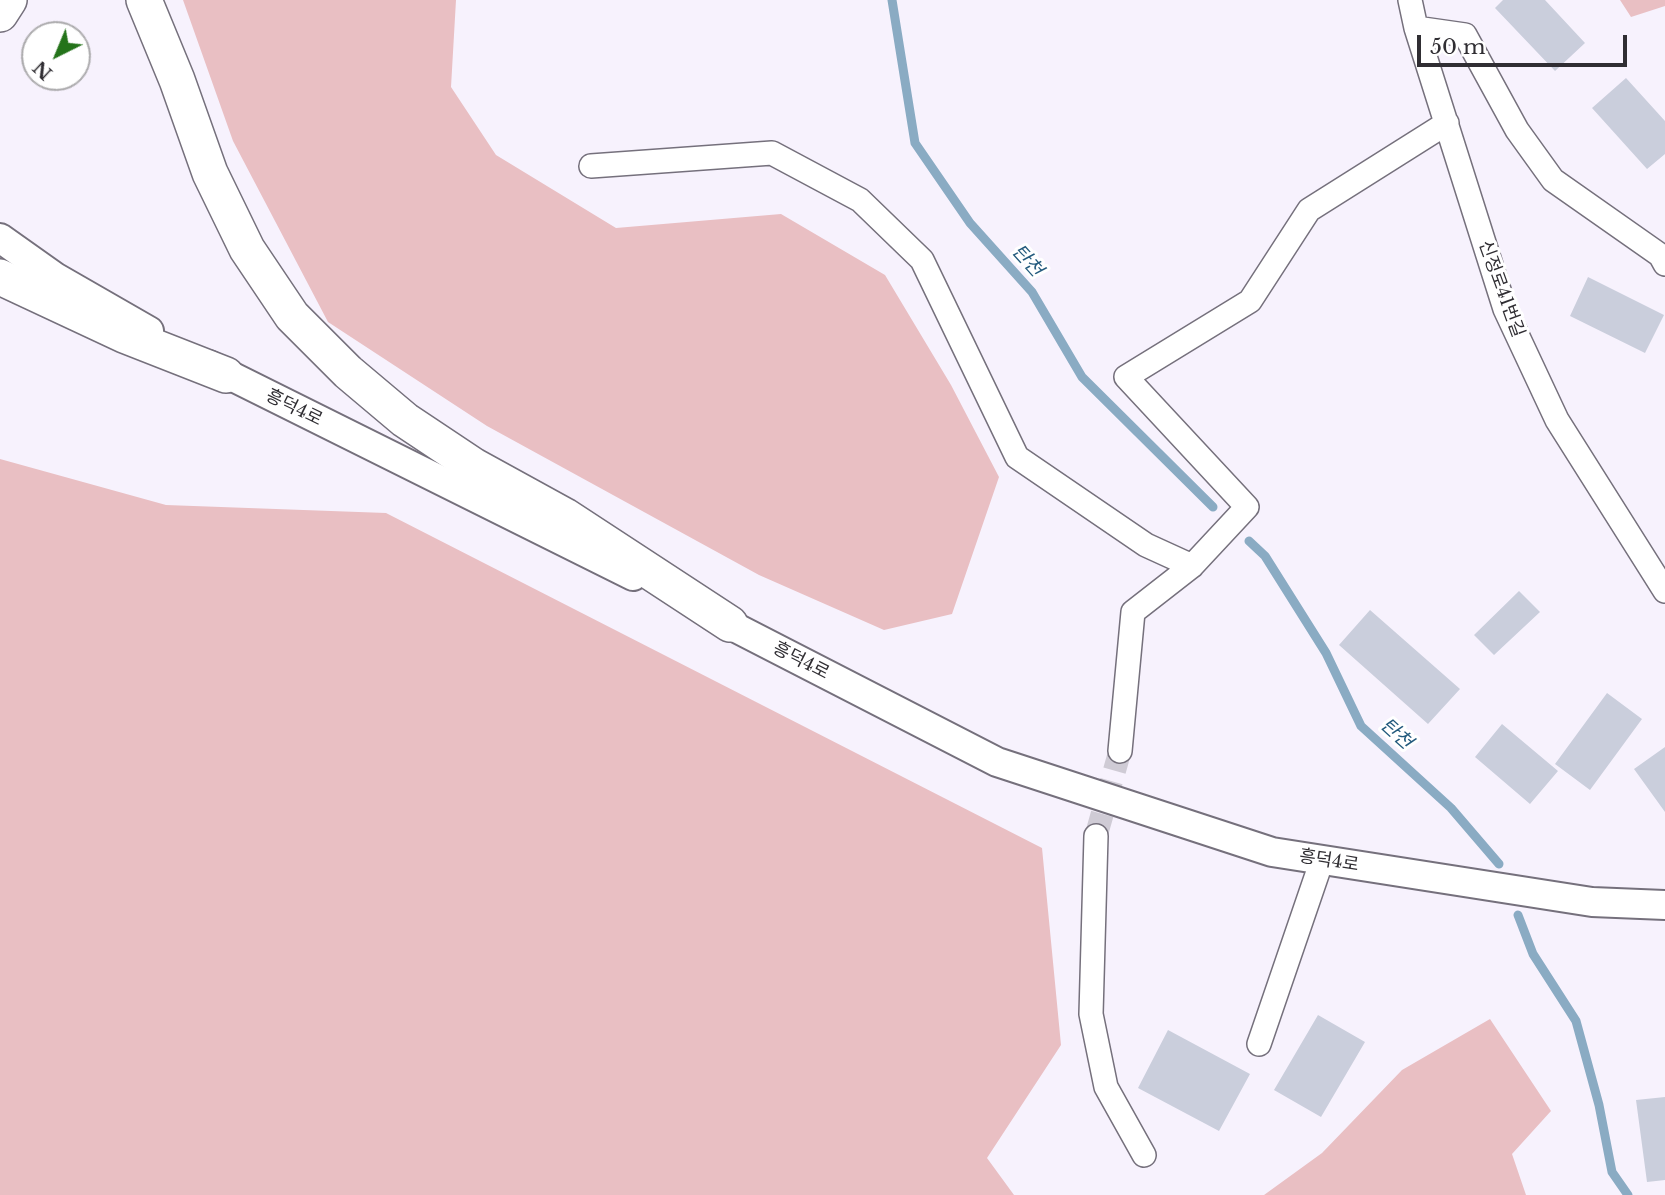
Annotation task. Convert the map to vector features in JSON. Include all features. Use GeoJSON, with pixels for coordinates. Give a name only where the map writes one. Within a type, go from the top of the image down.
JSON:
{"type":"FeatureCollection","features":[{"type":"Feature","properties":{"kind":"main road"},"geometry":{"type":"LineString","coordinates":[[0,14],[9,0]]}},
{"type":"Feature","properties":{"kind":"main road"},"geometry":{"type":"LineString","coordinates":[[144,0],[211,173],[247,249],[292,316],[348,372],[405,420],[474,466],[565,516],[730,624]]}},
{"type":"Feature","properties":{"kind":"main road"},"geometry":{"type":"LineString","coordinates":[[0,277],[124,335],[226,375]]}},
{"type":"Feature","properties":{"kind":"street","name":"신정로41번길"},"geometry":{"type":"LineString","coordinates":[[1410,0],[1416,28],[1505,309],[1557,420],[1665,591]]}},
{"type":"Feature","properties":{"kind":"street"},"geometry":{"type":"LineString","coordinates":[[1416,28],[1465,35],[1517,130],[1553,180],[1660,255],[1665,264]]}},
{"type":"Feature","properties":{"kind":"street"},"geometry":{"type":"LineString","coordinates":[[1120,751],[1133,611],[1192,566],[1247,507],[1126,377],[1250,301],[1309,210],[1447,123]]}},
{"type":"Feature","properties":{"kind":"street"},"geometry":{"type":"LineString","coordinates":[[592,166],[772,153],[860,200],[922,260],[1017,457],[1146,545],[1192,566]]}},
{"type":"Feature","properties":{"kind":"street","name":"흥덕4로"},"geometry":{"type":"LineString","coordinates":[[0,238],[55,277],[226,375],[730,624],[997,762],[1272,852],[1592,902],[1665,905]]}},
{"type":"Feature","properties":{"kind":"street"},"geometry":{"type":"LineString","coordinates":[[1097,836],[1091,1014],[1106,1087],[1144,1155]]}},
{"type":"Feature","properties":{"kind":"street"},"geometry":{"type":"LineString","coordinates":[[1259,1044],[1322,860]]}},
{"type":"Feature","properties":{"kind":"shaded area"},"geometry":{"type":"Polygon","coordinates":[[[183,0],[456,0],[451,87],[496,155],[616,228],[781,214],[885,275],[951,385],[999,477],[952,614],[884,630],[759,575],[487,426],[328,322],[233,141],[183,0]]]}},
{"type":"Feature","properties":{"kind":"shaded area"},"geometry":{"type":"Polygon","coordinates":[[[1620,0],[1665,0],[1665,6],[1631,17],[1620,0]]]}},
{"type":"Feature","properties":{"kind":"shaded area"},"geometry":{"type":"Polygon","coordinates":[[[0,459],[166,505],[386,513],[1042,848],[1061,1045],[987,1158],[1014,1195],[0,1195],[0,459]]]}},
{"type":"Feature","properties":{"kind":"shaded area"},"geometry":{"type":"Polygon","coordinates":[[[1490,1019],[1551,1111],[1512,1154],[1526,1195],[1264,1195],[1322,1153],[1402,1070],[1490,1019]]]}},
{"type":"Feature","properties":{"kind":"building"},"geometry":{"type":"Polygon","coordinates":[[[1503,0],[1545,0],[1585,43],[1555,71],[1495,8],[1503,0]]]}},
{"type":"Feature","properties":{"kind":"building"},"geometry":{"type":"Polygon","coordinates":[[[1626,78],[1665,121],[1665,154],[1647,169],[1592,108],[1626,78]]]}},
{"type":"Feature","properties":{"kind":"building"},"geometry":{"type":"Polygon","coordinates":[[[1588,277],[1664,315],[1645,353],[1570,316],[1588,277]]]}},
{"type":"Feature","properties":{"kind":"building"},"geometry":{"type":"Polygon","coordinates":[[[1519,591],[1540,612],[1494,655],[1474,635],[1519,591]]]}},
{"type":"Feature","properties":{"kind":"building"},"geometry":{"type":"Polygon","coordinates":[[[1370,610],[1460,689],[1428,724],[1339,645],[1370,610]]]}},
{"type":"Feature","properties":{"kind":"building"},"geometry":{"type":"Polygon","coordinates":[[[1607,693],[1642,719],[1590,790],[1555,764],[1607,693]]]}},
{"type":"Feature","properties":{"kind":"building"},"geometry":{"type":"Polygon","coordinates":[[[1502,724],[1558,771],[1530,804],[1475,757],[1502,724]]]}},
{"type":"Feature","properties":{"kind":"building"},"geometry":{"type":"Polygon","coordinates":[[[1665,747],[1665,812],[1634,769],[1665,747]]]}},
{"type":"Feature","properties":{"kind":"building"},"geometry":{"type":"Polygon","coordinates":[[[1318,1015],[1365,1042],[1321,1117],[1274,1090],[1318,1015]]]}},
{"type":"Feature","properties":{"kind":"building"},"geometry":{"type":"Polygon","coordinates":[[[1168,1030],[1250,1074],[1219,1131],[1138,1088],[1168,1030]]]}},
{"type":"Feature","properties":{"kind":"building"},"geometry":{"type":"Polygon","coordinates":[[[1665,1097],[1665,1180],[1647,1182],[1636,1100],[1665,1097]]]}},
{"type":"Feature","properties":{"kind":"waterway","name":"탄천"},"geometry":{"type":"LineString","coordinates":[[892,0],[915,143],[970,223],[1032,292],[1082,377],[1213,507]]}},
{"type":"Feature","properties":{"kind":"waterway","name":"탄천"},"geometry":{"type":"LineString","coordinates":[[1249,541],[1265,556],[1326,653],[1361,726],[1451,808],[1499,864]]}},
{"type":"Feature","properties":{"kind":"waterway","name":"탄천"},"geometry":{"type":"LineString","coordinates":[[1518,915],[1533,954],[1576,1021],[1599,1105],[1612,1172],[1628,1195]]}},
{"type":"Feature","properties":{"kind":"tunnel"},"geometry":{"type":"LineString","coordinates":[[1096,836],[1120,751]]}}]}
